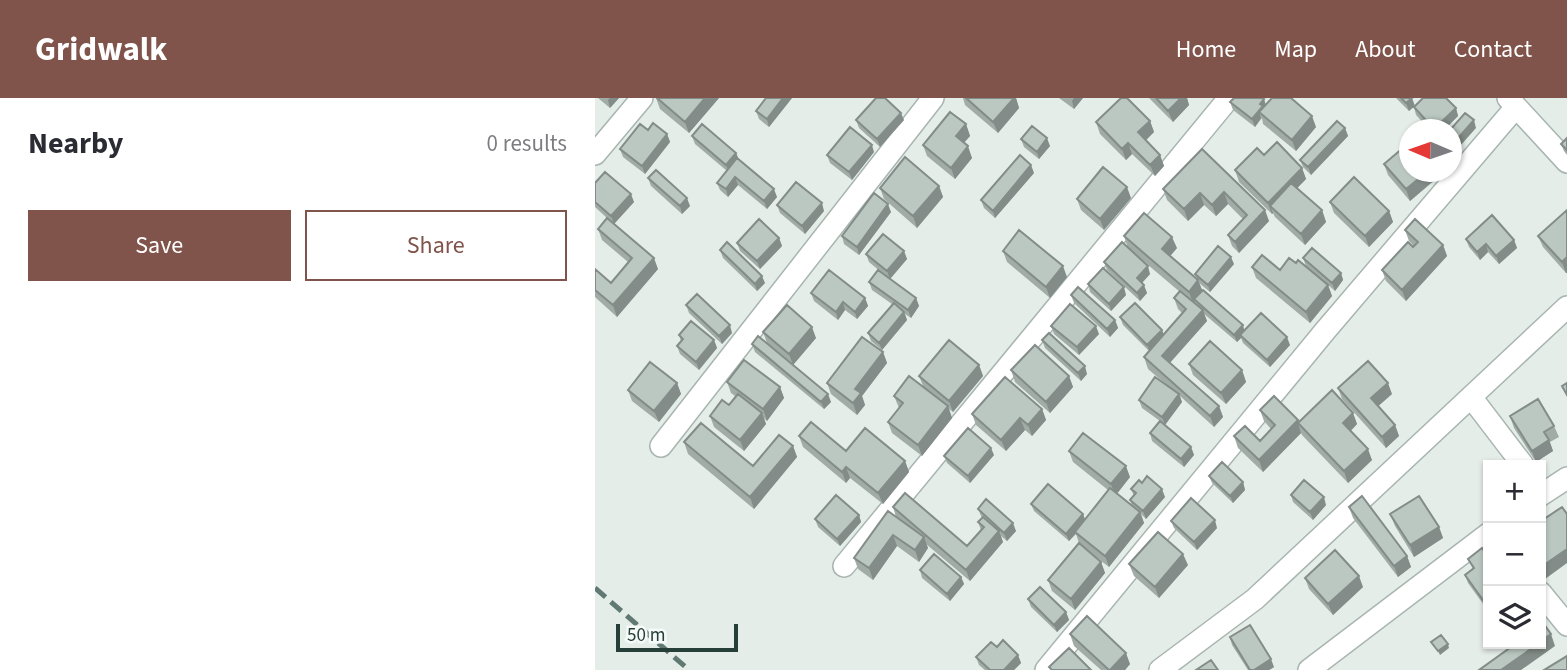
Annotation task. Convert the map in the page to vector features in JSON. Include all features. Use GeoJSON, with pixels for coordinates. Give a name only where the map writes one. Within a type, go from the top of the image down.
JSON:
{"type":"FeatureCollection","features":[{"type":"Feature","properties":{"kind":"street"},"geometry":{"type":"LineString","coordinates":[[595,154],[642,98]]}},
{"type":"Feature","properties":{"kind":"street"},"geometry":{"type":"LineString","coordinates":[[661,446],[933,98]]}},
{"type":"Feature","properties":{"kind":"street"},"geometry":{"type":"LineString","coordinates":[[844,566],[1229,98]]}},
{"type":"Feature","properties":{"kind":"street"},"geometry":{"type":"LineString","coordinates":[[1046,670],[1512,102],[1567,162]]}},
{"type":"Feature","properties":{"kind":"street"},"geometry":{"type":"LineString","coordinates":[[1160,670],[1255,599],[1567,307]]}},
{"type":"Feature","properties":{"kind":"street"},"geometry":{"type":"LineString","coordinates":[[1471,397],[1519,460]]}},
{"type":"Feature","properties":{"kind":"street"},"geometry":{"type":"LineString","coordinates":[[1546,490],[1567,478]]}},
{"type":"Feature","properties":{"kind":"street"},"geometry":{"type":"LineString","coordinates":[[1309,670],[1483,538]]}},
{"type":"Feature","properties":{"kind":"street"},"geometry":{"type":"LineString","coordinates":[[1546,599],[1567,625]]}},
{"type":"Feature","properties":{"kind":"building"},"geometry":{"type":"Polygon","coordinates":[[[657,98],[705,98],[685,122],[657,98]]]}},
{"type":"Feature","properties":{"kind":"building"},"geometry":{"type":"Polygon","coordinates":[[[766,98],[783,98],[767,119],[756,111],[766,98]]]}},
{"type":"Feature","properties":{"kind":"building"},"geometry":{"type":"Polygon","coordinates":[[[876,98],[885,98],[901,113],[877,139],[856,120],[876,98]]]}},
{"type":"Feature","properties":{"kind":"building"},"geometry":{"type":"Polygon","coordinates":[[[966,98],[1014,98],[993,122],[966,98]]]}},
{"type":"Feature","properties":{"kind":"building"},"geometry":{"type":"Polygon","coordinates":[[[1121,98],[1127,98],[1150,121],[1138,132],[1160,155],[1150,165],[1128,143],[1122,149],[1096,122],[1121,98]]]}},
{"type":"Feature","properties":{"kind":"building"},"geometry":{"type":"Polygon","coordinates":[[[1156,98],[1181,98],[1168,111],[1156,98]]]}},
{"type":"Feature","properties":{"kind":"building"},"geometry":{"type":"Polygon","coordinates":[[[1234,98],[1262,98],[1264,99],[1260,104],[1263,106],[1252,119],[1230,102],[1234,98]]]}},
{"type":"Feature","properties":{"kind":"building"},"geometry":{"type":"Polygon","coordinates":[[[1272,98],[1291,98],[1312,116],[1292,140],[1259,112],[1272,98]]]}},
{"type":"Feature","properties":{"kind":"building"},"geometry":{"type":"Polygon","coordinates":[[[1423,98],[1446,98],[1456,108],[1444,119],[1425,119],[1414,107],[1423,98]]]}},
{"type":"Feature","properties":{"kind":"building"},"geometry":{"type":"Polygon","coordinates":[[[950,112],[966,124],[956,136],[968,146],[951,168],[923,145],[950,112]]]}},
{"type":"Feature","properties":{"kind":"building"},"geometry":{"type":"Polygon","coordinates":[[[1465,113],[1474,120],[1462,134],[1462,119],[1460,119],[1465,113]]]}},
{"type":"Feature","properties":{"kind":"building"},"geometry":{"type":"Polygon","coordinates":[[[1337,121],[1345,128],[1308,167],[1300,160],[1337,121]]]}},
{"type":"Feature","properties":{"kind":"building"},"geometry":{"type":"Polygon","coordinates":[[[653,123],[667,134],[642,166],[620,149],[640,124],[648,130],[653,123]]]}},
{"type":"Feature","properties":{"kind":"building"},"geometry":{"type":"Polygon","coordinates":[[[702,124],[736,153],[726,165],[692,136],[702,124]]]}},
{"type":"Feature","properties":{"kind":"building"},"geometry":{"type":"Polygon","coordinates":[[[1032,126],[1047,138],[1037,152],[1021,139],[1032,126]]]}},
{"type":"Feature","properties":{"kind":"building"},"geometry":{"type":"Polygon","coordinates":[[[850,127],[872,145],[849,172],[827,155],[850,127]]]}},
{"type":"Feature","properties":{"kind":"building"},"geometry":{"type":"Polygon","coordinates":[[[1567,138],[1567,150],[1561,144],[1567,138]]]}},
{"type":"Feature","properties":{"kind":"building"},"geometry":{"type":"Polygon","coordinates":[[[1277,142],[1302,168],[1268,203],[1235,170],[1257,148],[1264,155],[1277,142]]]}},
{"type":"Feature","properties":{"kind":"building"},"geometry":{"type":"Polygon","coordinates":[[[1202,149],[1265,210],[1235,242],[1228,235],[1247,215],[1224,192],[1212,205],[1200,193],[1184,209],[1163,189],[1202,149]]]}},
{"type":"Feature","properties":{"kind":"building"},"geometry":{"type":"Polygon","coordinates":[[[1399,151],[1399,181],[1384,164],[1399,151]]]}},
{"type":"Feature","properties":{"kind":"building"},"geometry":{"type":"Polygon","coordinates":[[[1020,155],[1031,165],[993,211],[981,200],[1020,155]]]}},
{"type":"Feature","properties":{"kind":"building"},"geometry":{"type":"Polygon","coordinates":[[[905,157],[939,186],[913,216],[880,188],[905,157]]]}},
{"type":"Feature","properties":{"kind":"building"},"geometry":{"type":"Polygon","coordinates":[[[737,158],[774,189],[764,201],[735,177],[726,189],[717,183],[737,158]]]}},
{"type":"Feature","properties":{"kind":"building"},"geometry":{"type":"Polygon","coordinates":[[[1103,167],[1127,187],[1100,219],[1077,199],[1103,167]]]}},
{"type":"Feature","properties":{"kind":"building"},"geometry":{"type":"Polygon","coordinates":[[[656,170],[687,198],[680,206],[648,178],[656,170]]]}},
{"type":"Feature","properties":{"kind":"building"},"geometry":{"type":"Polygon","coordinates":[[[605,172],[631,194],[611,216],[595,202],[595,183],[605,172]]]}},
{"type":"Feature","properties":{"kind":"building"},"geometry":{"type":"Polygon","coordinates":[[[1354,177],[1389,211],[1365,236],[1330,202],[1354,177]]]}},
{"type":"Feature","properties":{"kind":"building"},"geometry":{"type":"Polygon","coordinates":[[[796,182],[822,203],[802,226],[777,205],[796,182]]]}},
{"type":"Feature","properties":{"kind":"building"},"geometry":{"type":"Polygon","coordinates":[[[1400,182],[1415,182],[1406,189],[1400,182]]]}},
{"type":"Feature","properties":{"kind":"building"},"geometry":{"type":"Polygon","coordinates":[[[1291,183],[1322,210],[1301,234],[1270,206],[1291,183]]]}},
{"type":"Feature","properties":{"kind":"building"},"geometry":{"type":"Polygon","coordinates":[[[874,193],[888,204],[857,247],[842,236],[874,193]]]}},
{"type":"Feature","properties":{"kind":"building"},"geometry":{"type":"Polygon","coordinates":[[[1567,210],[1567,257],[1562,262],[1538,236],[1567,210]]]}},
{"type":"Feature","properties":{"kind":"building"},"geometry":{"type":"Polygon","coordinates":[[[1144,213],[1172,237],[1162,249],[1198,280],[1189,292],[1124,236],[1144,213]]]}},
{"type":"Feature","properties":{"kind":"building"},"geometry":{"type":"Polygon","coordinates":[[[1492,215],[1514,240],[1496,256],[1486,244],[1477,252],[1466,239],[1492,215]]]}},
{"type":"Feature","properties":{"kind":"building"},"geometry":{"type":"Polygon","coordinates":[[[607,218],[654,258],[613,305],[595,290],[595,269],[611,283],[632,258],[598,229],[607,218]]]}},
{"type":"Feature","properties":{"kind":"building"},"geometry":{"type":"Polygon","coordinates":[[[759,219],[779,238],[757,261],[737,243],[759,219]]]}},
{"type":"Feature","properties":{"kind":"building"},"geometry":{"type":"Polygon","coordinates":[[[1415,219],[1443,245],[1402,290],[1382,270],[1408,242],[1413,247],[1418,242],[1405,230],[1415,219]]]}},
{"type":"Feature","properties":{"kind":"building"},"geometry":{"type":"Polygon","coordinates":[[[1019,230],[1063,266],[1046,287],[1003,251],[1019,230]]]}},
{"type":"Feature","properties":{"kind":"building"},"geometry":{"type":"Polygon","coordinates":[[[883,234],[904,251],[887,271],[866,254],[883,234]]]}},
{"type":"Feature","properties":{"kind":"building"},"geometry":{"type":"Polygon","coordinates":[[[727,242],[762,276],[755,284],[720,250],[727,242]]]}},
{"type":"Feature","properties":{"kind":"building"},"geometry":{"type":"Polygon","coordinates":[[[1122,242],[1148,266],[1137,278],[1144,285],[1137,293],[1104,262],[1122,242]]]}},
{"type":"Feature","properties":{"kind":"building"},"geometry":{"type":"Polygon","coordinates":[[[1218,246],[1231,257],[1208,285],[1195,274],[1218,246]]]}},
{"type":"Feature","properties":{"kind":"building"},"geometry":{"type":"Polygon","coordinates":[[[1312,248],[1341,273],[1332,283],[1303,258],[1312,248]]]}},
{"type":"Feature","properties":{"kind":"building"},"geometry":{"type":"Polygon","coordinates":[[[1262,255],[1280,270],[1289,258],[1296,263],[1298,260],[1328,285],[1306,312],[1252,267],[1262,255]]]}},
{"type":"Feature","properties":{"kind":"building"},"geometry":{"type":"Polygon","coordinates":[[[1103,268],[1124,287],[1109,304],[1088,284],[1103,268]]]}},
{"type":"Feature","properties":{"kind":"building"},"geometry":{"type":"Polygon","coordinates":[[[829,270],[865,298],[855,312],[843,302],[836,312],[811,293],[829,270]]]}},
{"type":"Feature","properties":{"kind":"building"},"geometry":{"type":"Polygon","coordinates":[[[878,270],[916,298],[908,310],[869,282],[878,270]]]}},
{"type":"Feature","properties":{"kind":"building"},"geometry":{"type":"Polygon","coordinates":[[[1078,287],[1115,320],[1107,329],[1071,295],[1078,287]]]}},
{"type":"Feature","properties":{"kind":"building"},"geometry":{"type":"Polygon","coordinates":[[[1203,290],[1243,325],[1234,335],[1194,299],[1203,290]]]}},
{"type":"Feature","properties":{"kind":"building"},"geometry":{"type":"Polygon","coordinates":[[[1180,291],[1203,310],[1162,356],[1219,406],[1210,416],[1144,357],[1186,309],[1174,298],[1180,291]]]}},
{"type":"Feature","properties":{"kind":"building"},"geometry":{"type":"Polygon","coordinates":[[[697,294],[730,325],[719,336],[686,305],[697,294]]]}},
{"type":"Feature","properties":{"kind":"building"},"geometry":{"type":"Polygon","coordinates":[[[894,303],[904,312],[879,343],[868,333],[894,303]]]}},
{"type":"Feature","properties":{"kind":"building"},"geometry":{"type":"Polygon","coordinates":[[[1135,303],[1162,330],[1147,345],[1120,317],[1135,303]]]}},
{"type":"Feature","properties":{"kind":"building"},"geometry":{"type":"Polygon","coordinates":[[[1070,304],[1096,326],[1077,347],[1051,326],[1070,304]]]}},
{"type":"Feature","properties":{"kind":"building"},"geometry":{"type":"Polygon","coordinates":[[[787,305],[812,327],[789,354],[763,332],[787,305]]]}},
{"type":"Feature","properties":{"kind":"building"},"geometry":{"type":"Polygon","coordinates":[[[1261,313],[1287,337],[1267,360],[1240,335],[1261,313]]]}},
{"type":"Feature","properties":{"kind":"building"},"geometry":{"type":"Polygon","coordinates":[[[691,321],[714,340],[696,362],[677,346],[683,339],[679,335],[691,321]]]}},
{"type":"Feature","properties":{"kind":"building"},"geometry":{"type":"Polygon","coordinates":[[[1049,333],[1085,366],[1078,373],[1042,340],[1049,333]]]}},
{"type":"Feature","properties":{"kind":"building"},"geometry":{"type":"Polygon","coordinates":[[[758,336],[828,394],[821,402],[752,344],[758,336]]]}},
{"type":"Feature","properties":{"kind":"building"},"geometry":{"type":"Polygon","coordinates":[[[862,337],[883,352],[855,389],[861,393],[853,403],[827,383],[862,337]]]}},
{"type":"Feature","properties":{"kind":"building"},"geometry":{"type":"Polygon","coordinates":[[[949,340],[979,365],[949,401],[919,376],[949,340]]]}},
{"type":"Feature","properties":{"kind":"building"},"geometry":{"type":"Polygon","coordinates":[[[1210,341],[1242,370],[1221,393],[1189,364],[1210,341]]]}},
{"type":"Feature","properties":{"kind":"building"},"geometry":{"type":"Polygon","coordinates":[[[1035,345],[1069,376],[1046,402],[1011,370],[1035,345]]]}},
{"type":"Feature","properties":{"kind":"building"},"geometry":{"type":"Polygon","coordinates":[[[744,360],[780,387],[763,409],[727,382],[744,360]]]}},
{"type":"Feature","properties":{"kind":"building"},"geometry":{"type":"Polygon","coordinates":[[[1368,361],[1388,383],[1371,398],[1395,425],[1382,437],[1338,388],[1368,361]]]}},
{"type":"Feature","properties":{"kind":"building"},"geometry":{"type":"Polygon","coordinates":[[[650,362],[677,383],[654,411],[628,390],[650,362]]]}},
{"type":"Feature","properties":{"kind":"building"},"geometry":{"type":"Polygon","coordinates":[[[909,376],[948,406],[918,445],[888,422],[903,403],[894,396],[909,376]]]}},
{"type":"Feature","properties":{"kind":"building"},"geometry":{"type":"Polygon","coordinates":[[[1005,377],[1042,409],[1028,425],[1020,418],[1001,440],[972,414],[1005,377]]]}},
{"type":"Feature","properties":{"kind":"building"},"geometry":{"type":"Polygon","coordinates":[[[1155,377],[1179,394],[1162,417],[1139,400],[1155,377]]]}},
{"type":"Feature","properties":{"kind":"building"},"geometry":{"type":"Polygon","coordinates":[[[1332,390],[1353,413],[1343,423],[1368,449],[1344,471],[1298,423],[1332,390]]]}},
{"type":"Feature","properties":{"kind":"building"},"geometry":{"type":"Polygon","coordinates":[[[738,394],[762,413],[740,440],[710,416],[722,400],[729,405],[738,394]]]}},
{"type":"Feature","properties":{"kind":"building"},"geometry":{"type":"Polygon","coordinates":[[[1274,396],[1298,420],[1259,460],[1234,436],[1245,426],[1260,441],[1275,425],[1260,410],[1274,396]]]}},
{"type":"Feature","properties":{"kind":"building"},"geometry":{"type":"Polygon","coordinates":[[[1538,399],[1554,426],[1544,432],[1549,440],[1532,451],[1510,416],[1538,399]]]}},
{"type":"Feature","properties":{"kind":"building"},"geometry":{"type":"Polygon","coordinates":[[[1160,421],[1191,447],[1181,459],[1150,433],[1160,421]]]}},
{"type":"Feature","properties":{"kind":"building"},"geometry":{"type":"Polygon","coordinates":[[[811,422],[846,451],[865,428],[905,461],[878,493],[846,467],[842,472],[799,436],[811,422]]]}},
{"type":"Feature","properties":{"kind":"building"},"geometry":{"type":"Polygon","coordinates":[[[701,423],[753,466],[779,435],[793,446],[750,497],[684,442],[701,423]]]}},
{"type":"Feature","properties":{"kind":"building"},"geometry":{"type":"Polygon","coordinates":[[[968,428],[991,448],[968,476],[944,456],[968,428]]]}},
{"type":"Feature","properties":{"kind":"building"},"geometry":{"type":"Polygon","coordinates":[[[1083,433],[1126,466],[1111,484],[1069,451],[1083,433]]]}},
{"type":"Feature","properties":{"kind":"building"},"geometry":{"type":"Polygon","coordinates":[[[1222,462],[1243,482],[1230,496],[1209,476],[1222,462]]]}},
{"type":"Feature","properties":{"kind":"building"},"geometry":{"type":"Polygon","coordinates":[[[1147,476],[1162,489],[1143,511],[1130,500],[1136,493],[1131,489],[1139,480],[1142,483],[1147,476]]]}},
{"type":"Feature","properties":{"kind":"building"},"geometry":{"type":"Polygon","coordinates":[[[1304,480],[1324,497],[1310,512],[1291,495],[1304,480]]]}},
{"type":"Feature","properties":{"kind":"building"},"geometry":{"type":"Polygon","coordinates":[[[1048,484],[1083,514],[1066,534],[1031,504],[1048,484]]]}},
{"type":"Feature","properties":{"kind":"building"},"geometry":{"type":"Polygon","coordinates":[[[1110,488],[1140,512],[1105,556],[1075,532],[1110,488]]]}},
{"type":"Feature","properties":{"kind":"building"},"geometry":{"type":"Polygon","coordinates":[[[905,493],[967,546],[984,527],[978,522],[983,517],[999,531],[966,570],[893,507],[905,493]]]}},
{"type":"Feature","properties":{"kind":"building"},"geometry":{"type":"Polygon","coordinates":[[[836,495],[859,515],[837,539],[815,519],[836,495]]]}},
{"type":"Feature","properties":{"kind":"building"},"geometry":{"type":"Polygon","coordinates":[[[1362,496],[1407,556],[1394,566],[1349,507],[1362,496]]]}},
{"type":"Feature","properties":{"kind":"building"},"geometry":{"type":"Polygon","coordinates":[[[1419,496],[1439,527],[1410,545],[1390,514],[1419,496]]]}},
{"type":"Feature","properties":{"kind":"building"},"geometry":{"type":"Polygon","coordinates":[[[1191,498],[1215,520],[1194,542],[1171,521],[1191,498]]]}},
{"type":"Feature","properties":{"kind":"building"},"geometry":{"type":"Polygon","coordinates":[[[986,499],[1013,523],[1004,533],[978,509],[986,499]]]}},
{"type":"Feature","properties":{"kind":"building"},"geometry":{"type":"Polygon","coordinates":[[[1562,507],[1567,514],[1567,549],[1546,564],[1546,523],[1546,518],[1562,507]]]}},
{"type":"Feature","properties":{"kind":"building"},"geometry":{"type":"Polygon","coordinates":[[[888,511],[924,537],[915,550],[893,535],[869,568],[854,558],[888,511]]]}},
{"type":"Feature","properties":{"kind":"building"},"geometry":{"type":"Polygon","coordinates":[[[1158,532],[1183,554],[1155,587],[1129,564],[1158,532]]]}},
{"type":"Feature","properties":{"kind":"building"},"geometry":{"type":"Polygon","coordinates":[[[1079,543],[1101,562],[1071,599],[1048,580],[1079,543]]]}},
{"type":"Feature","properties":{"kind":"building"},"geometry":{"type":"Polygon","coordinates":[[[1482,548],[1483,600],[1465,575],[1474,568],[1468,559],[1482,548]]]}},
{"type":"Feature","properties":{"kind":"building"},"geometry":{"type":"Polygon","coordinates":[[[1335,550],[1359,576],[1328,604],[1305,578],[1335,550]]]}},
{"type":"Feature","properties":{"kind":"building"},"geometry":{"type":"Polygon","coordinates":[[[934,554],[961,577],[947,594],[920,570],[934,554]]]}},
{"type":"Feature","properties":{"kind":"building"},"geometry":{"type":"Polygon","coordinates":[[[1040,587],[1066,612],[1054,625],[1028,599],[1040,587]]]}},
{"type":"Feature","properties":{"kind":"building"},"geometry":{"type":"Polygon","coordinates":[[[1087,616],[1126,653],[1110,670],[1070,634],[1087,616]]]}},
{"type":"Feature","properties":{"kind":"building"},"geometry":{"type":"Polygon","coordinates":[[[1250,625],[1271,659],[1254,670],[1250,670],[1230,637],[1250,625]]]}},
{"type":"Feature","properties":{"kind":"building"},"geometry":{"type":"Polygon","coordinates":[[[1441,635],[1448,644],[1438,651],[1431,642],[1441,635]]]}},
{"type":"Feature","properties":{"kind":"building"},"geometry":{"type":"Polygon","coordinates":[[[1003,640],[1018,655],[1004,670],[990,670],[976,657],[991,642],[997,647],[1003,640]]]}},
{"type":"Feature","properties":{"kind":"building"},"geometry":{"type":"Polygon","coordinates":[[[1069,648],[1091,670],[1052,670],[1049,667],[1069,648]]]}},
{"type":"Feature","properties":{"kind":"building"},"geometry":{"type":"Polygon","coordinates":[[[1508,649],[1531,649],[1501,670],[1479,670],[1508,649]]]}},
{"type":"Feature","properties":{"kind":"building"},"geometry":{"type":"Polygon","coordinates":[[[1567,656],[1567,670],[1544,670],[1567,656]]]}},
{"type":"Feature","properties":{"kind":"building"},"geometry":{"type":"Polygon","coordinates":[[[1211,660],[1218,670],[1196,670],[1211,660]]]}},
{"type":"Feature","properties":{"kind":"railway"},"geometry":{"type":"LineString","coordinates":[[595,588],[689,670]]}}]}
